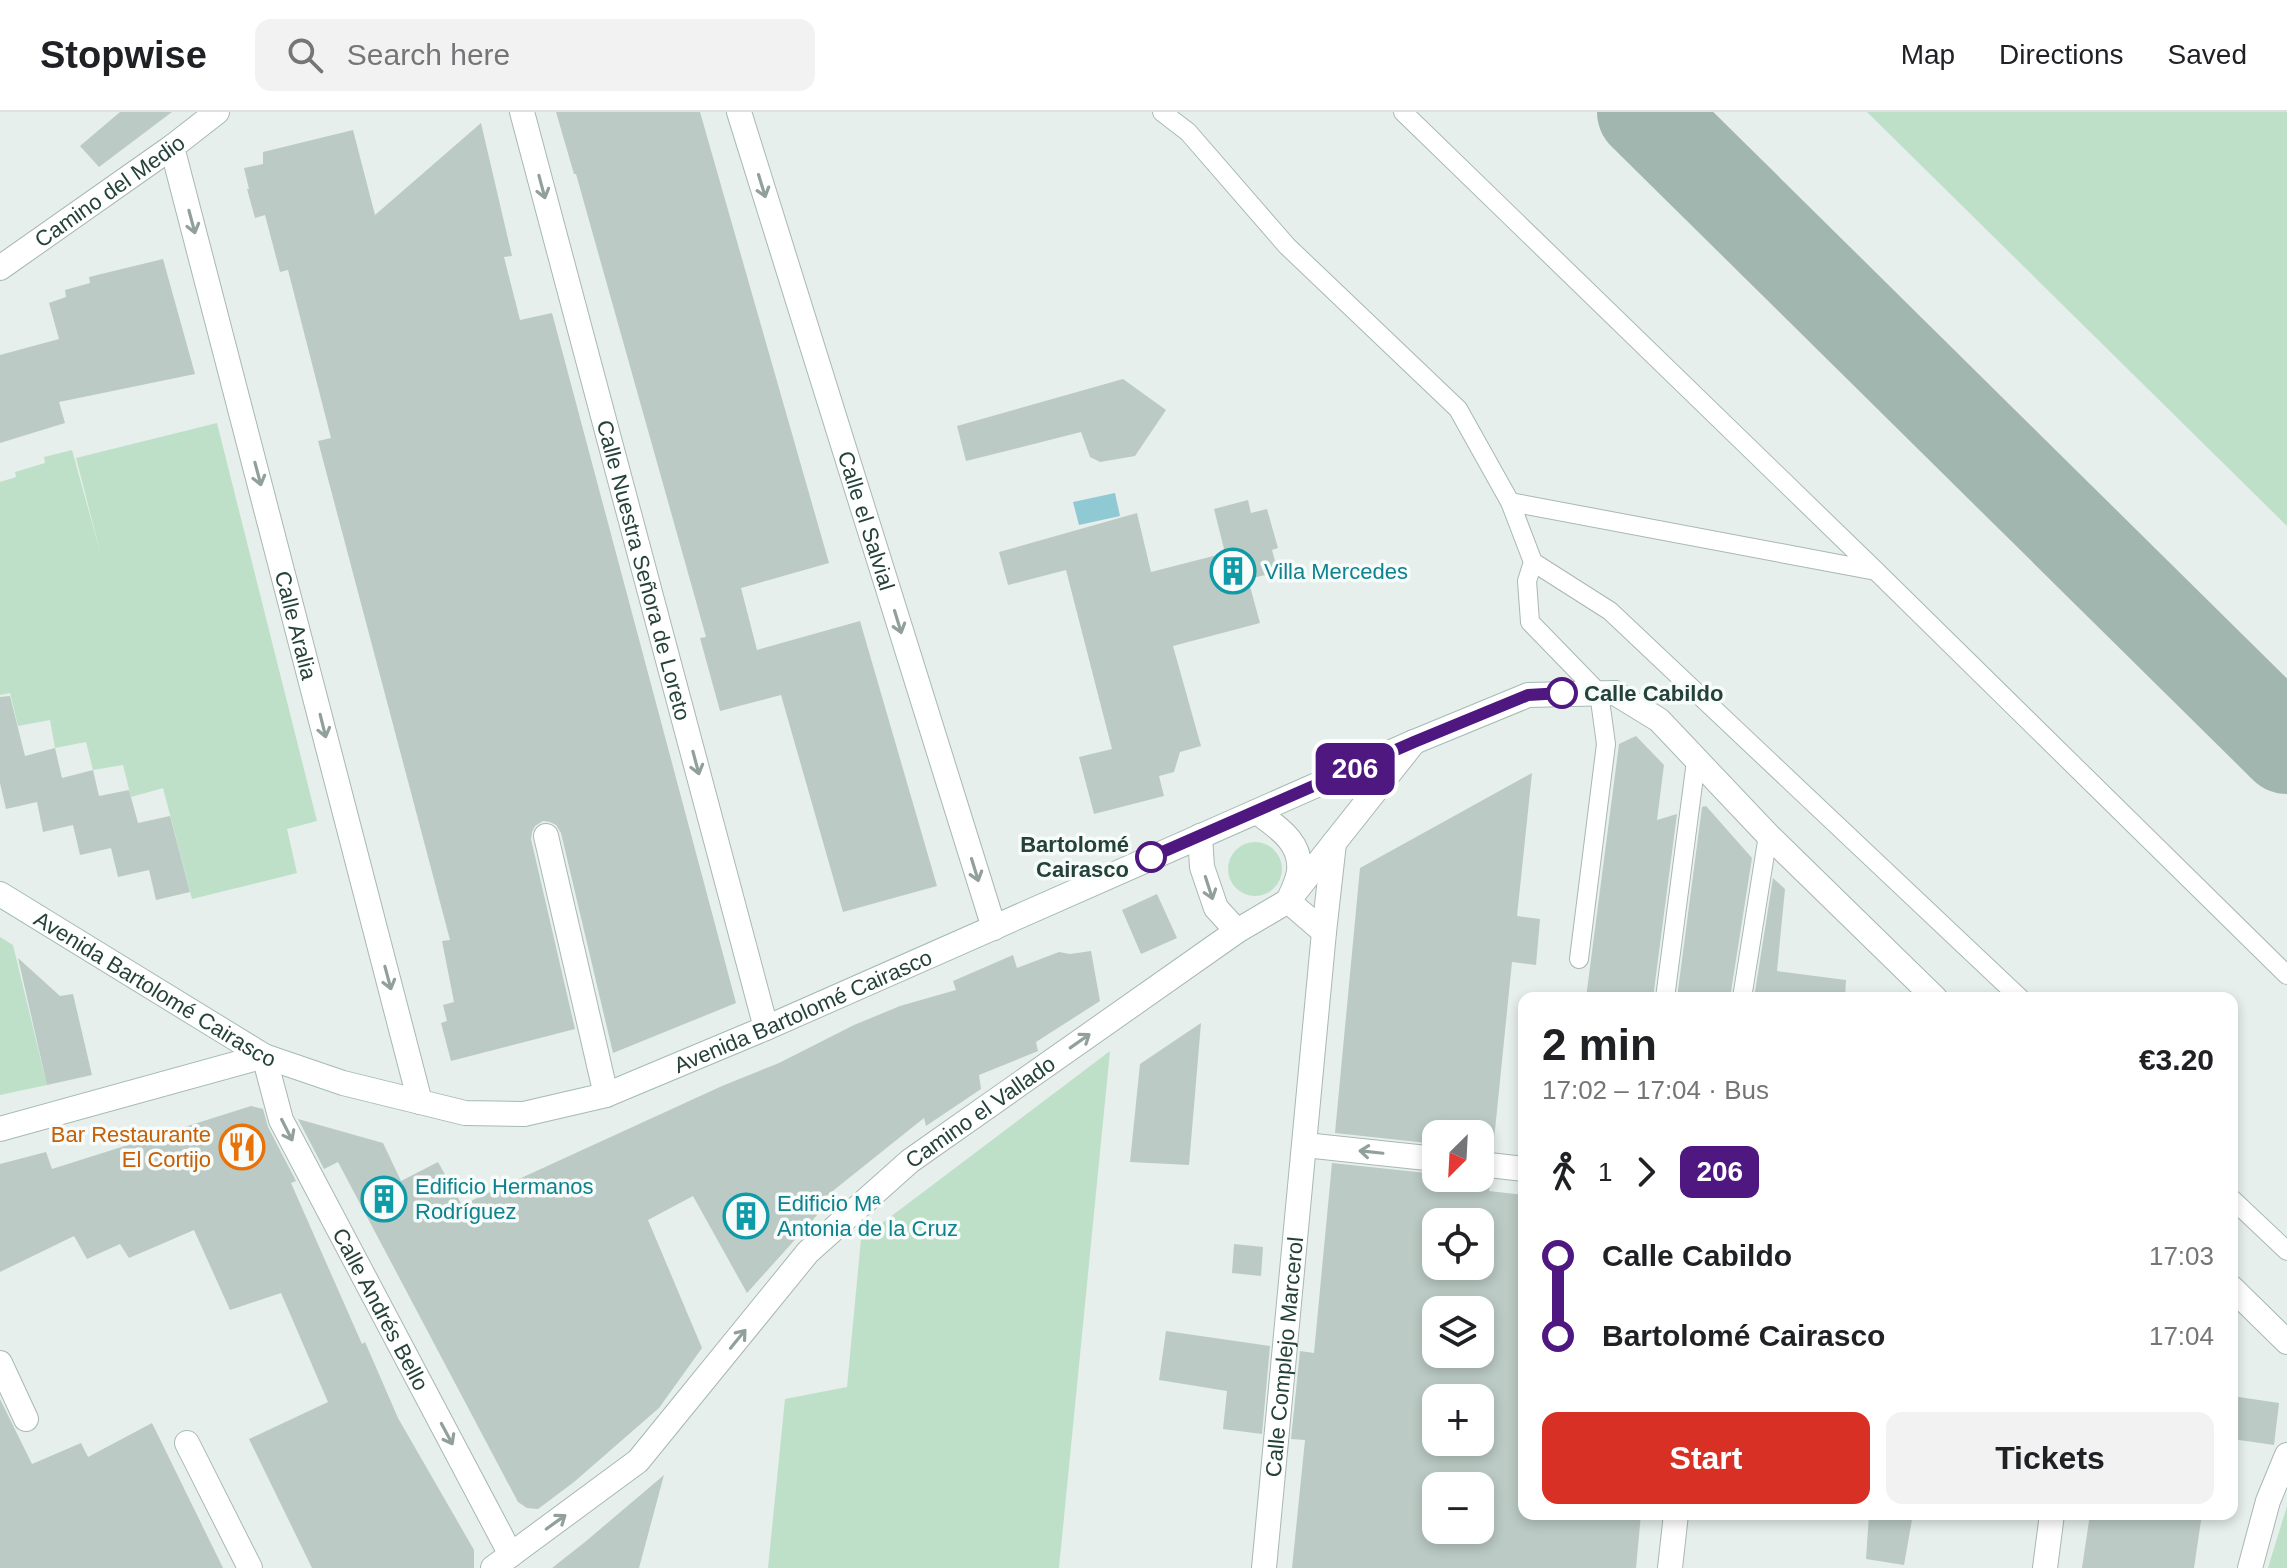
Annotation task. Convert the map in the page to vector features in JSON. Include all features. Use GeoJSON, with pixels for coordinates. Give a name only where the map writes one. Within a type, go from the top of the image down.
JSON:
{"type":"FeatureCollection","features":[{"type":"Feature","properties":{"kind":"street","name":"Camino del Medio"},"geometry":{"type":"LineString","coordinates":[[0,268],[217,112]]}},
{"type":"Feature","properties":{"kind":"street","name":"Calle Nuestra Señora de Loreto"},"geometry":{"type":"LineString","coordinates":[[522,112],[766,1028]]}},
{"type":"Feature","properties":{"kind":"street","name":"Calle el Salvial"},"geometry":{"type":"LineString","coordinates":[[739,112],[994,928]]}},
{"type":"Feature","properties":{"kind":"street","name":"Calle Aralia"},"geometry":{"type":"LineString","coordinates":[[172,147],[420,1102]]}},
{"type":"Feature","properties":{"kind":"street","name":"Avenida Bartolomé Cairasco"},"geometry":{"type":"LineString","coordinates":[[0,894],[264,1056],[343,1083],[465,1113],[524,1114],[606,1095],[1528,695],[1607,693]]}},
{"type":"Feature","properties":{"kind":"street"},"geometry":{"type":"LineString","coordinates":[[1607,693],[1659,720],[1768,835],[1929,992]]}},
{"type":"Feature","properties":{"kind":"street","name":"Camino el Vallado"},"geometry":{"type":"LineString","coordinates":[[502,1562],[638,1461],[808,1252],[910,1161],[1237,931],[1288,901],[1414,742]]}},
{"type":"Feature","properties":{"kind":"street"},"geometry":{"type":"LineString","coordinates":[[1257,812],[1286,833],[1296,850],[1299,871],[1288,901],[1324,932]]}},
{"type":"Feature","properties":{"kind":"street"},"geometry":{"type":"LineString","coordinates":[[546,836],[606,1095]]}},
{"type":"Feature","properties":{"kind":"street"},"geometry":{"type":"LineString","coordinates":[[1200,836],[1202,867],[1216,908],[1237,931]]}},
{"type":"Feature","properties":{"kind":"street","name":"Calle Complejo Marcerol"},"geometry":{"type":"LineString","coordinates":[[1264,1568],[1334,843]]}},
{"type":"Feature","properties":{"kind":"street"},"geometry":{"type":"LineString","coordinates":[[0,1129],[264,1056]]}},
{"type":"Feature","properties":{"kind":"street","name":"Calle Andrés Bello"},"geometry":{"type":"LineString","coordinates":[[264,1056],[281,1120],[502,1562]]}},
{"type":"Feature","properties":{"kind":"street"},"geometry":{"type":"LineString","coordinates":[[1305,1145],[1422,1158]]}},
{"type":"Feature","properties":{"kind":"street"},"geometry":{"type":"LineString","coordinates":[[1494,1166],[1518,1168]]}},
{"type":"Feature","properties":{"kind":"street"},"geometry":{"type":"LineString","coordinates":[[2238,1294],[2287,1342]]}},
{"type":"Feature","properties":{"kind":"street"},"geometry":{"type":"LineString","coordinates":[[0,1363],[26,1419]]}},
{"type":"Feature","properties":{"kind":"street"},"geometry":{"type":"LineString","coordinates":[[187,1443],[250,1568]]}},
{"type":"Feature","properties":{"kind":"street"},"geometry":{"type":"LineString","coordinates":[[2250,1568],[2268,1501],[2287,1455]]}},
{"type":"Feature","properties":{"kind":"street"},"geometry":{"type":"LineString","coordinates":[[1670,1568],[1675,1520]]}},
{"type":"Feature","properties":{"kind":"street"},"geometry":{"type":"LineString","coordinates":[[2045,1568],[2051,1520]]}},
{"type":"Feature","properties":{"kind":"lane"},"geometry":{"type":"LineString","coordinates":[[1162,112],[1188,132],[1287,246],[1458,409],[1510,502],[1533,562],[1610,611],[2014,992]]}},
{"type":"Feature","properties":{"kind":"lane"},"geometry":{"type":"LineString","coordinates":[[1403,112],[2287,975]]}},
{"type":"Feature","properties":{"kind":"lane"},"geometry":{"type":"LineString","coordinates":[[1510,502],[1876,571]]}},
{"type":"Feature","properties":{"kind":"lane"},"geometry":{"type":"LineString","coordinates":[[1533,562],[1527,581],[1530,622],[1607,693],[1606,744],[1579,959]]}},
{"type":"Feature","properties":{"kind":"lane"},"geometry":{"type":"LineString","coordinates":[[1666,992],[1696,761]]}},
{"type":"Feature","properties":{"kind":"lane"},"geometry":{"type":"LineString","coordinates":[[1743,992],[1768,835]]}},
{"type":"Feature","properties":{"kind":"lane"},"geometry":{"type":"LineString","coordinates":[[2238,1205],[2287,1251]]}},
{"type":"Feature","properties":{"kind":"green space"},"geometry":{"type":"Polygon","coordinates":[[[1867,112],[2287,112],[2287,526],[1867,112]]]}},
{"type":"Feature","properties":{"kind":"green space"},"geometry":{"type":"Polygon","coordinates":[[[217,423],[317,821],[287,829],[297,873],[192,899],[163,788],[131,797],[123,765],[93,770],[86,742],[55,748],[50,720],[18,726],[10,693],[0,695],[0,482],[16,477],[15,472],[45,463],[44,457],[72,450],[101,555],[76,458],[217,423]]]}},
{"type":"Feature","properties":{"kind":"green space"},"geometry":{"type":"Polygon","coordinates":[[[1255,842],[1274,850],[1282,869],[1274,888],[1255,896],[1236,888],[1228,869],[1236,850],[1255,842]]]}},
{"type":"Feature","properties":{"kind":"green space"},"geometry":{"type":"Polygon","coordinates":[[[0,937],[13,945],[47,1085],[0,1095],[0,937]]]}},
{"type":"Feature","properties":{"kind":"green space"},"geometry":{"type":"Polygon","coordinates":[[[1110,1051],[1059,1568],[768,1568],[785,1399],[847,1387],[861,1239],[1110,1051]]]}},
{"type":"Feature","properties":{"kind":"green space"},"geometry":{"type":"Polygon","coordinates":[[[2287,1506],[2287,1568],[2268,1568],[2287,1506]]]}},
{"type":"Feature","properties":{"kind":"water"},"geometry":{"type":"Polygon","coordinates":[[[1115,493],[1120,516],[1079,525],[1073,502],[1115,493]]]}},
{"type":"Feature","properties":{"kind":"building"},"geometry":{"type":"Polygon","coordinates":[[[120,112],[172,112],[99,167],[80,146],[120,112]]]}},
{"type":"Feature","properties":{"kind":"building"},"geometry":{"type":"Polygon","coordinates":[[[556,112],[700,112],[829,563],[741,588],[757,650],[860,621],[937,886],[843,912],[781,695],[720,711],[700,638],[706,637],[556,112]]]}},
{"type":"Feature","properties":{"kind":"building"},"geometry":{"type":"Polygon","coordinates":[[[481,123],[512,256],[504,257],[520,320],[552,313],[736,1003],[613,1053],[561,833],[556,825],[543,821],[535,826],[531,839],[575,1029],[451,1061],[441,1023],[447,1021],[443,1005],[454,1002],[442,941],[450,940],[318,441],[331,438],[288,270],[280,272],[265,215],[255,218],[244,168],[263,164],[263,152],[353,130],[375,215],[481,123]]]}},
{"type":"Feature","properties":{"kind":"building"},"geometry":{"type":"Polygon","coordinates":[[[163,259],[195,374],[59,402],[65,423],[0,443],[0,355],[59,339],[49,303],[66,297],[65,290],[90,283],[89,277],[163,259]]]}},
{"type":"Feature","properties":{"kind":"building"},"geometry":{"type":"Polygon","coordinates":[[[1123,379],[1166,410],[1135,456],[1100,462],[1090,457],[1081,432],[966,461],[957,426],[1123,379]]]}},
{"type":"Feature","properties":{"kind":"building"},"geometry":{"type":"Polygon","coordinates":[[[1248,500],[1251,513],[1267,509],[1278,548],[1272,550],[1278,572],[1248,579],[1260,623],[1173,646],[1201,746],[1180,752],[1174,772],[1159,776],[1164,796],[1094,814],[1079,757],[1112,749],[1066,570],[1008,585],[999,552],[1137,513],[1151,572],[1225,553],[1214,509],[1248,500]]]}},
{"type":"Feature","properties":{"kind":"building"},"geometry":{"type":"Polygon","coordinates":[[[10,696],[25,756],[55,748],[62,778],[93,770],[99,796],[129,790],[138,823],[170,816],[190,892],[156,900],[149,870],[118,877],[111,848],[80,855],[73,825],[43,832],[37,802],[6,809],[0,783],[0,697],[10,696]]]}},
{"type":"Feature","properties":{"kind":"building"},"geometry":{"type":"Polygon","coordinates":[[[1636,736],[1664,765],[1657,820],[1677,814],[1654,992],[1587,992],[1619,744],[1636,736]]]}},
{"type":"Feature","properties":{"kind":"building"},"geometry":{"type":"Polygon","coordinates":[[[1532,773],[1517,916],[1540,919],[1536,965],[1512,962],[1494,1140],[1494,1120],[1422,1120],[1422,1142],[1335,1133],[1360,868],[1532,773]]]}},
{"type":"Feature","properties":{"kind":"building"},"geometry":{"type":"Polygon","coordinates":[[[1706,806],[1752,858],[1731,992],[1678,992],[1702,807],[1706,806]]]}},
{"type":"Feature","properties":{"kind":"building"},"geometry":{"type":"Polygon","coordinates":[[[1773,878],[1785,889],[1777,971],[1846,980],[1845,992],[1755,992],[1773,878]]]}},
{"type":"Feature","properties":{"kind":"building"},"geometry":{"type":"Polygon","coordinates":[[[1157,894],[1177,938],[1141,954],[1122,910],[1157,894]]]}},
{"type":"Feature","properties":{"kind":"building"},"geometry":{"type":"Polygon","coordinates":[[[1091,951],[1100,1001],[1036,1042],[1038,1051],[979,1075],[981,1089],[926,1126],[924,1118],[824,1198],[827,1204],[747,1293],[693,1196],[648,1220],[702,1348],[659,1408],[538,1509],[527,1508],[518,1502],[338,1162],[324,1169],[298,1119],[383,1143],[401,1181],[438,1162],[462,1205],[779,1063],[854,1025],[900,1006],[956,990],[953,981],[1013,955],[1017,968],[1059,952],[1091,951]]]}},
{"type":"Feature","properties":{"kind":"building"},"geometry":{"type":"Polygon","coordinates":[[[18,958],[60,996],[73,994],[92,1075],[47,1085],[18,958]]]}},
{"type":"Feature","properties":{"kind":"building"},"geometry":{"type":"Polygon","coordinates":[[[1201,1023],[1189,1165],[1130,1162],[1140,1064],[1201,1023]]]}},
{"type":"Feature","properties":{"kind":"building"},"geometry":{"type":"Polygon","coordinates":[[[251,1106],[263,1109],[268,1127],[296,1181],[291,1183],[362,1344],[365,1342],[398,1418],[474,1550],[474,1568],[312,1568],[249,1439],[328,1402],[281,1293],[230,1310],[194,1230],[129,1258],[120,1244],[87,1259],[74,1236],[0,1272],[0,1164],[46,1152],[52,1169],[251,1106]]]}},
{"type":"Feature","properties":{"kind":"building"},"geometry":{"type":"Polygon","coordinates":[[[1332,1163],[1422,1173],[1422,1192],[1518,1194],[1518,1520],[1640,1520],[1636,1568],[1292,1568],[1305,1440],[1291,1439],[1300,1351],[1314,1353],[1332,1163]]]}},
{"type":"Feature","properties":{"kind":"building"},"geometry":{"type":"Polygon","coordinates":[[[1234,1244],[1263,1247],[1261,1276],[1232,1273],[1234,1244]]]}},
{"type":"Feature","properties":{"kind":"building"},"geometry":{"type":"Polygon","coordinates":[[[1166,1331],[1270,1346],[1262,1434],[1223,1429],[1227,1391],[1159,1380],[1166,1331]]]}},
{"type":"Feature","properties":{"kind":"building"},"geometry":{"type":"Polygon","coordinates":[[[2238,1397],[2279,1403],[2274,1445],[2238,1440],[2238,1397]]]}},
{"type":"Feature","properties":{"kind":"building"},"geometry":{"type":"Polygon","coordinates":[[[0,1399],[32,1464],[81,1443],[88,1457],[152,1423],[223,1568],[0,1568],[0,1399]]]}},
{"type":"Feature","properties":{"kind":"building"},"geometry":{"type":"Polygon","coordinates":[[[664,1475],[639,1568],[552,1568],[585,1542],[664,1475]]]}},
{"type":"Feature","properties":{"kind":"building"},"geometry":{"type":"Polygon","coordinates":[[[1869,1520],[1912,1520],[1904,1565],[1866,1559],[1869,1520]]]}},
{"type":"Feature","properties":{"kind":"building"},"geometry":{"type":"Polygon","coordinates":[[[2089,1520],[2201,1520],[2194,1568],[2082,1568],[2089,1520]]]}},
{"type":"Feature","properties":{"kind":"taxiway"},"geometry":{"type":"LineString","coordinates":[[1645,112],[2287,746]]}},
{"type":"Feature","properties":{"kind":"bus line","name":"206"},"geometry":{"type":"LineString","coordinates":[[1151,857],[1528,695],[1562,693]]}},
{"type":"Feature","properties":{"kind":"place","name":"Villa Mercedes"},"geometry":{"type":"Point","coordinates":[1233,571]}},
{"type":"Feature","properties":{"kind":"place","name":"Calle Cabildo"},"geometry":{"type":"Point","coordinates":[1562,693]}},
{"type":"Feature","properties":{"kind":"place","name":"Bartolomé Cairasco"},"geometry":{"type":"Point","coordinates":[1151,857]}},
{"type":"Feature","properties":{"kind":"place","name":"Bar Restaurante El Cortijo"},"geometry":{"type":"Point","coordinates":[242,1147]}},
{"type":"Feature","properties":{"kind":"place","name":"Edificio Hermanos Rodríguez"},"geometry":{"type":"Point","coordinates":[384,1199]}},
{"type":"Feature","properties":{"kind":"place","name":"Edificio Mª Antonia de la Cruz"},"geometry":{"type":"Point","coordinates":[746,1216]}}]}
